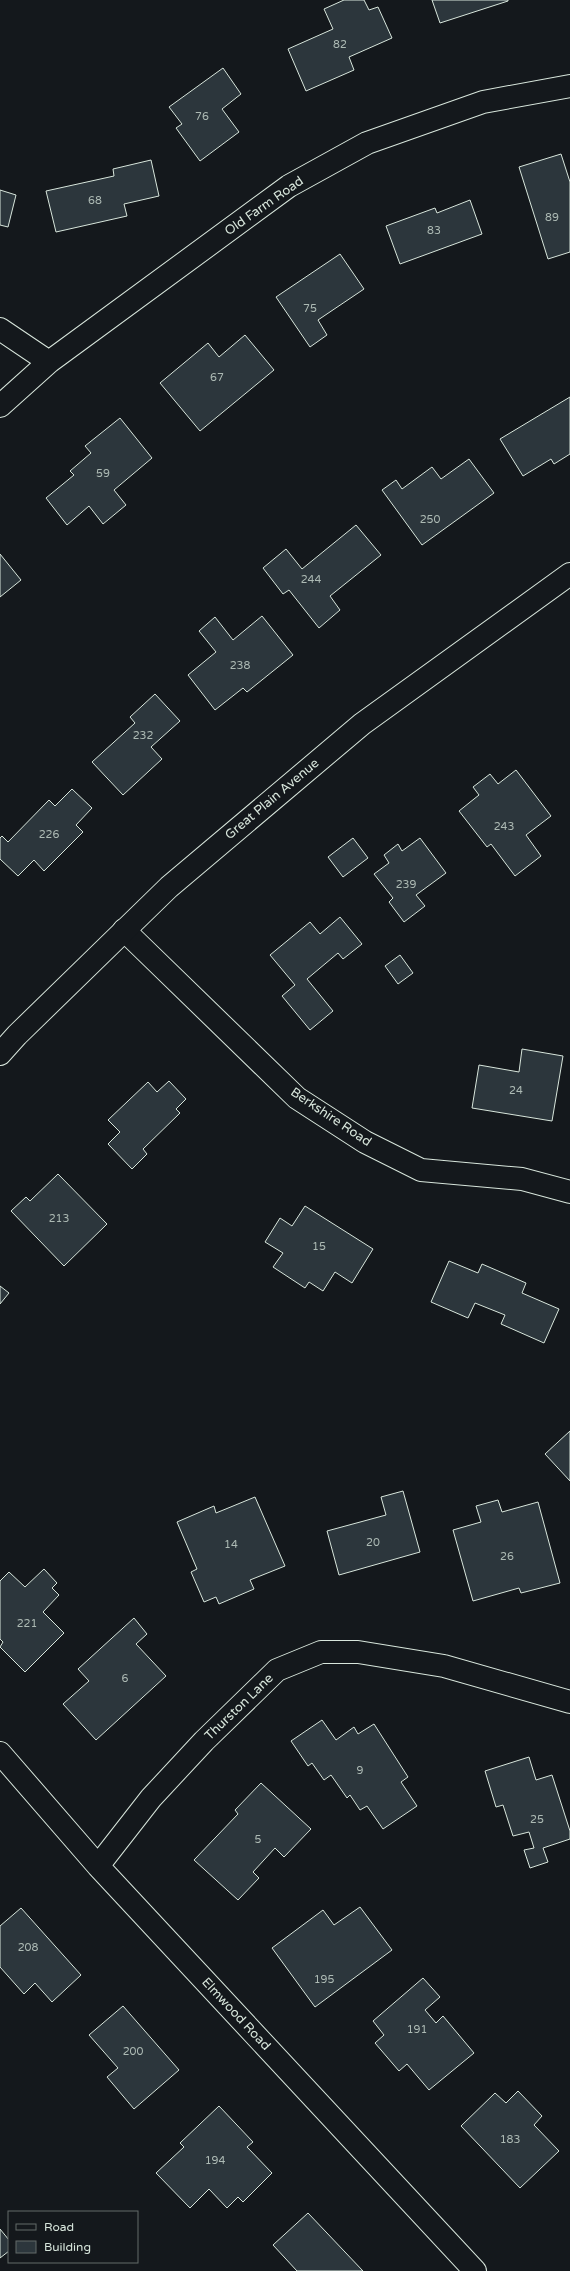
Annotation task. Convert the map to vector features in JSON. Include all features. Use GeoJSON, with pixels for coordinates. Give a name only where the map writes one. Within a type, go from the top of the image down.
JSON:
{"type":"FeatureCollection","features":[{"type":"Feature","properties":{"kind":"street","name":"Old Farm Road"},"geometry":{"type":"LineString","coordinates":[[0,406],[49,362],[289,186],[367,143],[483,102],[570,86]]}},
{"type":"Feature","properties":{"kind":"street"},"geometry":{"type":"LineString","coordinates":[[0,329],[49,362]]}},
{"type":"Feature","properties":{"kind":"street","name":"Great Plain Avenue"},"geometry":{"type":"LineString","coordinates":[[0,1054],[17,1035],[169,887],[362,724],[570,574]]}},
{"type":"Feature","properties":{"kind":"street","name":"Berkshire Road"},"geometry":{"type":"LineString","coordinates":[[124,930],[297,1098],[365,1142],[421,1170],[522,1179],[570,1192]]}},
{"type":"Feature","properties":{"kind":"street","name":"Thurston Lane"},"geometry":{"type":"LineString","coordinates":[[98,1866],[151,1798],[204,1741],[277,1670],[321,1652],[358,1652],[444,1666],[570,1702]]}},
{"type":"Feature","properties":{"kind":"street","name":"Elmwood Road"},"geometry":{"type":"LineString","coordinates":[[0,1753],[98,1866],[475,2271]]}},
{"type":"Feature","properties":{"kind":"building"},"geometry":{"type":"Polygon","coordinates":[[[344,0],[364,0],[369,10],[378,7],[392,38],[349,57],[354,70],[306,91],[288,49],[333,29],[324,9],[344,0]]]}},
{"type":"Feature","properties":{"kind":"building"},"geometry":{"type":"Polygon","coordinates":[[[432,0],[508,0],[508,1],[440,23],[432,0]]]}},
{"type":"Feature","properties":{"kind":"building"},"geometry":{"type":"Polygon","coordinates":[[[223,68],[241,94],[222,109],[239,132],[200,161],[176,128],[182,124],[169,107],[223,68]]]}},
{"type":"Feature","properties":{"kind":"building"},"geometry":{"type":"Polygon","coordinates":[[[561,154],[570,182],[570,252],[548,259],[519,167],[561,154]]]}},
{"type":"Feature","properties":{"kind":"building"},"geometry":{"type":"Polygon","coordinates":[[[151,160],[159,196],[124,204],[127,216],[56,232],[46,191],[114,176],[113,169],[151,160]]]}},
{"type":"Feature","properties":{"kind":"building"},"geometry":{"type":"Polygon","coordinates":[[[0,190],[16,195],[8,227],[0,225],[0,190]]]}},
{"type":"Feature","properties":{"kind":"building"},"geometry":{"type":"Polygon","coordinates":[[[470,200],[482,234],[400,264],[386,226],[435,208],[437,213],[470,200]]]}},
{"type":"Feature","properties":{"kind":"building"},"geometry":{"type":"Polygon","coordinates":[[[340,254],[364,289],[318,320],[327,335],[310,347],[276,297],[340,254]]]}},
{"type":"Feature","properties":{"kind":"building"},"geometry":{"type":"Polygon","coordinates":[[[245,335],[274,370],[200,431],[160,383],[208,343],[219,357],[245,335]]]}},
{"type":"Feature","properties":{"kind":"building"},"geometry":{"type":"Polygon","coordinates":[[[570,397],[570,454],[554,464],[551,459],[523,476],[500,439],[570,397]]]}},
{"type":"Feature","properties":{"kind":"building"},"geometry":{"type":"Polygon","coordinates":[[[120,418],[152,458],[114,490],[126,505],[103,524],[89,506],[67,525],[46,498],[74,475],[70,471],[91,453],[85,446],[120,418]]]}},
{"type":"Feature","properties":{"kind":"building"},"geometry":{"type":"Polygon","coordinates":[[[469,459],[494,493],[422,545],[382,490],[396,480],[402,489],[432,467],[441,479],[469,459]]]}},
{"type":"Feature","properties":{"kind":"building"},"geometry":{"type":"Polygon","coordinates":[[[356,525],[381,555],[330,596],[340,610],[319,628],[289,590],[283,594],[263,568],[286,549],[302,569],[356,525]]]}},
{"type":"Feature","properties":{"kind":"building"},"geometry":{"type":"Polygon","coordinates":[[[0,554],[21,580],[0,597],[0,554]]]}},
{"type":"Feature","properties":{"kind":"building"},"geometry":{"type":"Polygon","coordinates":[[[262,616],[293,655],[247,692],[243,688],[215,710],[188,675],[216,652],[199,631],[215,617],[233,640],[262,616]]]}},
{"type":"Feature","properties":{"kind":"building"},"geometry":{"type":"Polygon","coordinates":[[[155,694],[180,721],[151,747],[162,759],[123,795],[92,762],[135,723],[130,717],[155,694]]]}},
{"type":"Feature","properties":{"kind":"building"},"geometry":{"type":"Polygon","coordinates":[[[516,770],[551,816],[526,835],[541,856],[515,876],[491,844],[487,847],[459,811],[479,795],[473,787],[490,774],[498,784],[516,770]]]}},
{"type":"Feature","properties":{"kind":"building"},"geometry":{"type":"Polygon","coordinates":[[[72,789],[92,808],[76,825],[83,832],[44,871],[34,860],[18,876],[0,859],[0,838],[2,836],[8,842],[49,800],[55,806],[72,789]]]}},
{"type":"Feature","properties":{"kind":"building"},"geometry":{"type":"Polygon","coordinates":[[[353,838],[368,858],[343,877],[328,857],[353,838]]]}},
{"type":"Feature","properties":{"kind":"building"},"geometry":{"type":"Polygon","coordinates":[[[420,838],[446,873],[416,895],[425,906],[404,922],[389,902],[393,898],[374,874],[389,863],[384,855],[398,844],[402,851],[420,838]]]}},
{"type":"Feature","properties":{"kind":"building"},"geometry":{"type":"Polygon","coordinates":[[[340,917],[362,944],[343,959],[338,953],[307,979],[333,1011],[310,1030],[282,996],[295,985],[270,955],[310,922],[320,934],[340,917]]]}},
{"type":"Feature","properties":{"kind":"building"},"geometry":{"type":"Polygon","coordinates":[[[400,955],[413,973],[398,984],[385,966],[400,955]]]}},
{"type":"Feature","properties":{"kind":"building"},"geometry":{"type":"Polygon","coordinates":[[[522,1049],[563,1056],[552,1121],[472,1108],[479,1065],[519,1072],[522,1049]]]}},
{"type":"Feature","properties":{"kind":"building"},"geometry":{"type":"Polygon","coordinates":[[[169,1081],[186,1099],[176,1109],[180,1113],[143,1149],[147,1154],[132,1169],[108,1144],[120,1132],[108,1120],[148,1082],[157,1092],[169,1081]]]}},
{"type":"Feature","properties":{"kind":"building"},"geometry":{"type":"Polygon","coordinates":[[[58,1174],[107,1224],[64,1266],[11,1211],[26,1197],[30,1201],[58,1174]]]}},
{"type":"Feature","properties":{"kind":"building"},"geometry":{"type":"Polygon","coordinates":[[[305,1206],[373,1249],[352,1283],[335,1272],[323,1291],[309,1282],[305,1288],[273,1267],[283,1253],[265,1242],[280,1218],[292,1226],[305,1206]]]}},
{"type":"Feature","properties":{"kind":"building"},"geometry":{"type":"Polygon","coordinates":[[[449,1261],[478,1273],[482,1264],[526,1283],[522,1293],[559,1309],[544,1343],[501,1324],[505,1315],[475,1303],[468,1318],[431,1302],[449,1261]]]}},
{"type":"Feature","properties":{"kind":"building"},"geometry":{"type":"Polygon","coordinates":[[[0,1286],[9,1293],[0,1304],[0,1286]]]}},
{"type":"Feature","properties":{"kind":"building"},"geometry":{"type":"Polygon","coordinates":[[[570,1431],[570,1481],[545,1454],[570,1431]]]}},
{"type":"Feature","properties":{"kind":"building"},"geometry":{"type":"Polygon","coordinates":[[[403,1491],[420,1552],[339,1575],[327,1531],[386,1515],[381,1497],[403,1491]]]}},
{"type":"Feature","properties":{"kind":"building"},"geometry":{"type":"Polygon","coordinates":[[[255,1497],[285,1566],[250,1580],[254,1589],[219,1604],[216,1597],[204,1602],[191,1572],[197,1569],[177,1522],[214,1506],[216,1513],[255,1497]]]}},
{"type":"Feature","properties":{"kind":"building"},"geometry":{"type":"Polygon","coordinates":[[[498,1500],[502,1512],[538,1502],[560,1583],[521,1593],[519,1588],[473,1601],[453,1530],[481,1522],[476,1506],[498,1500]]]}},
{"type":"Feature","properties":{"kind":"building"},"geometry":{"type":"Polygon","coordinates":[[[44,1569],[57,1583],[52,1588],[59,1595],[43,1612],[64,1633],[25,1672],[0,1647],[3,1642],[0,1639],[0,1581],[9,1572],[25,1587],[44,1569]]]}},
{"type":"Feature","properties":{"kind":"building"},"geometry":{"type":"Polygon","coordinates":[[[134,1618],[147,1634],[136,1644],[166,1676],[96,1740],[63,1704],[89,1681],[78,1669],[134,1618]]]}},
{"type":"Feature","properties":{"kind":"building"},"geometry":{"type":"Polygon","coordinates":[[[322,1720],[336,1740],[354,1727],[358,1734],[374,1724],[408,1777],[401,1782],[417,1806],[383,1829],[367,1806],[360,1810],[350,1795],[347,1798],[331,1775],[324,1780],[312,1763],[308,1766],[291,1741],[322,1720]]]}},
{"type":"Feature","properties":{"kind":"building"},"geometry":{"type":"Polygon","coordinates":[[[529,1757],[536,1780],[552,1775],[570,1831],[570,1839],[543,1848],[548,1862],[530,1868],[524,1850],[534,1848],[529,1832],[513,1836],[503,1805],[496,1807],[485,1771],[529,1757]]]}},
{"type":"Feature","properties":{"kind":"building"},"geometry":{"type":"Polygon","coordinates":[[[261,1783],[311,1829],[284,1857],[275,1848],[253,1872],[259,1878],[238,1900],[194,1860],[238,1814],[235,1810],[261,1783]]]}},
{"type":"Feature","properties":{"kind":"building"},"geometry":{"type":"Polygon","coordinates":[[[360,1907],[392,1950],[315,2007],[272,1948],[323,1910],[334,1925],[360,1907]]]}},
{"type":"Feature","properties":{"kind":"building"},"geometry":{"type":"Polygon","coordinates":[[[21,1908],[81,1975],[52,2002],[35,1983],[24,1994],[0,1967],[0,1926],[21,1908]]]}},
{"type":"Feature","properties":{"kind":"building"},"geometry":{"type":"Polygon","coordinates":[[[423,1978],[440,1997],[425,2010],[436,2023],[443,2016],[474,2053],[429,2090],[407,2064],[399,2071],[375,2043],[384,2035],[373,2021],[423,1978]]]}},
{"type":"Feature","properties":{"kind":"building"},"geometry":{"type":"Polygon","coordinates":[[[123,2006],[179,2070],[134,2109],[107,2077],[118,2068],[89,2035],[123,2006]]]}},
{"type":"Feature","properties":{"kind":"building"},"geometry":{"type":"Polygon","coordinates":[[[518,2091],[542,2116],[534,2125],[559,2151],[520,2188],[461,2126],[495,2093],[506,2103],[518,2091]]]}},
{"type":"Feature","properties":{"kind":"building"},"geometry":{"type":"Polygon","coordinates":[[[219,2106],[253,2142],[247,2147],[272,2173],[243,2202],[238,2197],[227,2208],[209,2189],[190,2208],[156,2173],[184,2147],[180,2143],[219,2106]]]}},
{"type":"Feature","properties":{"kind":"building"},"geometry":{"type":"Polygon","coordinates":[[[308,2213],[363,2271],[297,2271],[273,2245],[308,2213]]]}},
{"type":"Feature","properties":{"kind":"building"},"geometry":{"type":"Polygon","coordinates":[[[0,2229],[8,2239],[8,2252],[0,2258],[0,2229]]]}}]}
